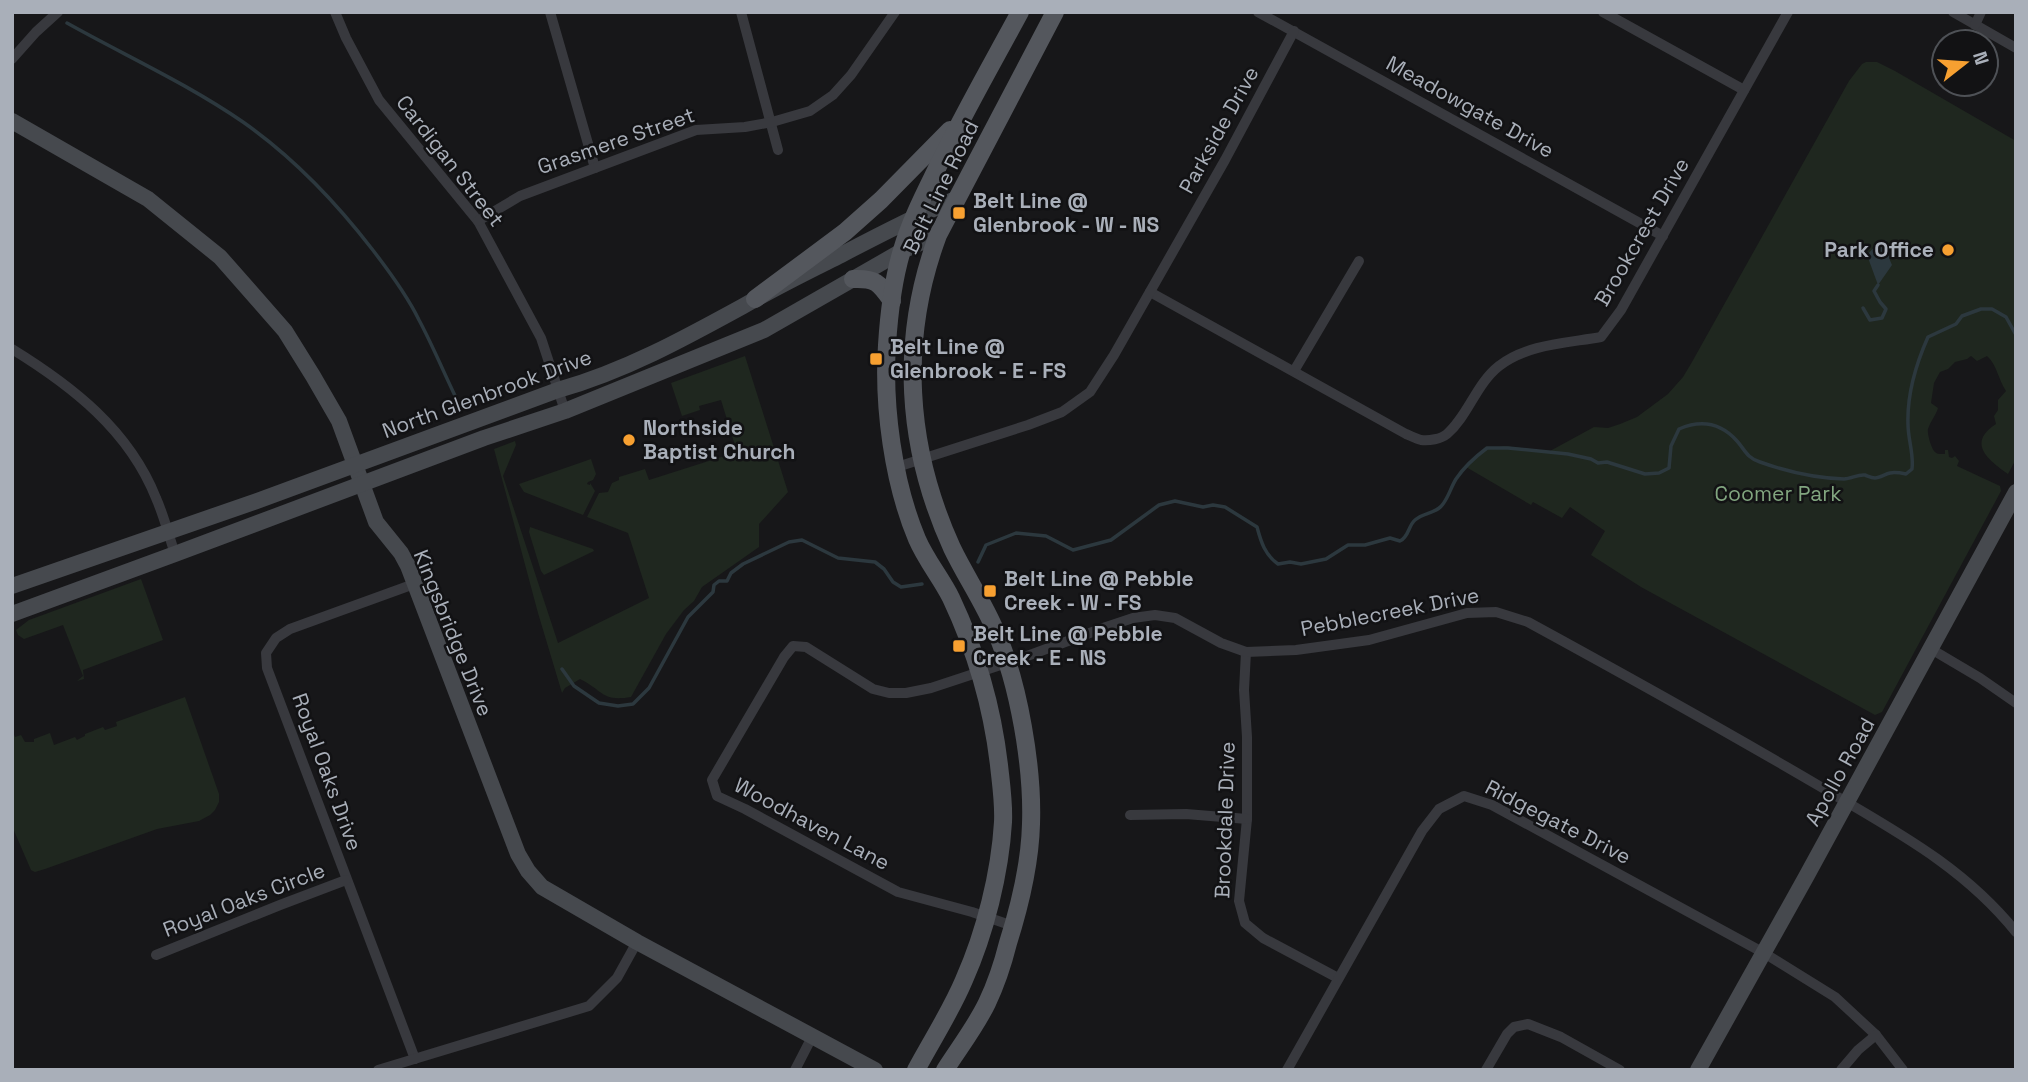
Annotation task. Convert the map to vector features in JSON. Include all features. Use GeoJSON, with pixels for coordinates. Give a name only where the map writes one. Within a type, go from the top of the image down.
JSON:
{"type":"FeatureCollection","features":[{"type":"Feature","properties":{"kind":"main road","name":"Belt Line Road"},"geometry":{"type":"LineString","coordinates":[[916,1070],[963,982],[977,948],[1000,856],[1003,796],[990,705],[981,672],[950,596],[917,540],[905,503],[892,439],[887,392],[887,346],[902,251],[913,218],[962,118],[1020,12]]}},
{"type":"Feature","properties":{"kind":"main road","name":"Belt Line Road"},"geometry":{"type":"LineString","coordinates":[[945,1070],[987,1002],[1003,961],[1027,866],[1031,795],[1024,734],[1007,663],[997,633],[952,548],[921,459],[914,417],[914,328],[920,290],[938,235],[1055,12]]}},
{"type":"Feature","properties":{"kind":"main road"},"geometry":{"type":"LineString","coordinates":[[755,299],[845,232],[881,201],[962,118]]}},
{"type":"Feature","properties":{"kind":"main road","name":"Kingsbridge Drive"},"geometry":{"type":"LineString","coordinates":[[12,121],[148,199],[220,257],[285,331],[339,421],[376,522],[408,566],[513,842],[528,871],[542,887],[637,942],[876,1070]]}},
{"type":"Feature","properties":{"kind":"main road","name":"North Glenbrook Drive"},"geometry":{"type":"LineString","coordinates":[[12,586],[168,533],[558,390],[590,381],[647,357],[913,218],[956,199]]}},
{"type":"Feature","properties":{"kind":"main road","name":"North Glenbrook Drive"},"geometry":{"type":"LineString","coordinates":[[12,614],[484,438],[565,411],[764,330],[902,251],[938,235]]}},
{"type":"Feature","properties":{"kind":"main road"},"geometry":{"type":"LineString","coordinates":[[853,279],[869,278],[881,286],[892,301]]}},
{"type":"Feature","properties":{"kind":"main road","name":"Apollo Road"},"geometry":{"type":"LineString","coordinates":[[1698,1070],[2015,497]]}},
{"type":"Feature","properties":{"kind":"street"},"geometry":{"type":"LineString","coordinates":[[12,60],[58,12]]}},
{"type":"Feature","properties":{"kind":"street","name":"Cardigan Street"},"geometry":{"type":"LineString","coordinates":[[335,12],[379,100],[478,221],[541,338],[565,411]]}},
{"type":"Feature","properties":{"kind":"street"},"geometry":{"type":"LineString","coordinates":[[550,12],[595,168]]}},
{"type":"Feature","properties":{"kind":"street"},"geometry":{"type":"LineString","coordinates":[[741,12],[778,150]]}},
{"type":"Feature","properties":{"kind":"street","name":"Grasmere Street"},"geometry":{"type":"LineString","coordinates":[[478,221],[520,196],[696,130],[745,127],[810,111],[833,95],[851,75],[895,12]]}},
{"type":"Feature","properties":{"kind":"street","name":"Meadowgate Drive"},"geometry":{"type":"LineString","coordinates":[[1258,12],[1663,236]]}},
{"type":"Feature","properties":{"kind":"street"},"geometry":{"type":"LineString","coordinates":[[1603,12],[1744,90]]}},
{"type":"Feature","properties":{"kind":"street","name":"Brookcrest Drive"},"geometry":{"type":"LineString","coordinates":[[1150,292],[1406,434],[1421,440],[1446,436],[1481,385],[1499,366],[1522,353],[1601,337],[1619,313],[1788,12]]}},
{"type":"Feature","properties":{"kind":"street"},"geometry":{"type":"LineString","coordinates":[[1953,12],[2016,48]]}},
{"type":"Feature","properties":{"kind":"street"},"geometry":{"type":"LineString","coordinates":[[1975,25],[1981,12]]}},
{"type":"Feature","properties":{"kind":"street","name":"Parkside Drive"},"geometry":{"type":"LineString","coordinates":[[897,467],[1062,412],[1090,392],[1225,160],[1294,31]]}},
{"type":"Feature","properties":{"kind":"street"},"geometry":{"type":"LineString","coordinates":[[1294,371],[1359,261]]}},
{"type":"Feature","properties":{"kind":"street"},"geometry":{"type":"LineString","coordinates":[[12,349],[53,375],[108,421],[145,475],[156,497],[175,554]]}},
{"type":"Feature","properties":{"kind":"street","name":"Royal Oaks Drive"},"geometry":{"type":"LineString","coordinates":[[414,584],[290,629],[276,638],[265,653],[267,668],[415,1059]]}},
{"type":"Feature","properties":{"kind":"street","name":"Pebblecreek Drive"},"geometry":{"type":"LineString","coordinates":[[793,646],[806,647],[873,689],[906,693],[981,672],[1133,618],[1155,615],[1175,618],[1221,643],[1246,652],[1296,650],[1369,640],[1467,613],[1496,612],[1528,622],[1717,725],[1920,846],[1964,879],[2016,932]]}},
{"type":"Feature","properties":{"kind":"street","name":"Woodhaven Lane"},"geometry":{"type":"LineString","coordinates":[[793,646],[783,657],[712,780],[717,796],[745,808],[898,892],[1013,926]]}},
{"type":"Feature","properties":{"kind":"street"},"geometry":{"type":"LineString","coordinates":[[1931,649],[2016,703]]}},
{"type":"Feature","properties":{"kind":"street","name":"Brookdale Drive"},"geometry":{"type":"LineString","coordinates":[[1246,652],[1244,690],[1247,820],[1238,901],[1245,923],[1263,938],[1338,978]]}},
{"type":"Feature","properties":{"kind":"street","name":"Ridgegate Drive"},"geometry":{"type":"LineString","coordinates":[[1287,1070],[1422,831],[1438,808],[1464,796],[1492,805],[1764,953],[1835,997],[1876,1035],[1903,1070]]}},
{"type":"Feature","properties":{"kind":"street"},"geometry":{"type":"LineString","coordinates":[[1130,815],[1186,814],[1247,820]]}},
{"type":"Feature","properties":{"kind":"street","name":"Royal Oaks Circle"},"geometry":{"type":"LineString","coordinates":[[156,955],[346,880]]}},
{"type":"Feature","properties":{"kind":"street"},"geometry":{"type":"LineString","coordinates":[[378,1070],[589,1006],[617,978],[637,942]]}},
{"type":"Feature","properties":{"kind":"street"},"geometry":{"type":"LineString","coordinates":[[1486,1070],[1507,1034],[1514,1027],[1528,1024],[1561,1037],[1620,1070]]}},
{"type":"Feature","properties":{"kind":"street"},"geometry":{"type":"LineString","coordinates":[[1840,1070],[1876,1035]]}},
{"type":"Feature","properties":{"kind":"street"},"geometry":{"type":"LineString","coordinates":[[795,1070],[812,1037]]}},
{"type":"Feature","properties":{"kind":"green space","name":"Coomer Park"},"geometry":{"type":"Polygon","coordinates":[[[1877,62],[1895,71],[1930,91],[1930,98],[1942,98],[2016,141],[2016,459],[2008,474],[1993,463],[1983,450],[1983,438],[1996,424],[1994,416],[1998,410],[1998,400],[2006,391],[1987,356],[1977,361],[1971,356],[1940,372],[1934,383],[1931,403],[1938,408],[1928,429],[1933,449],[1941,454],[1948,450],[1949,457],[1955,456],[1959,461],[1957,466],[2000,486],[2001,491],[1882,712],[1875,715],[1641,587],[1591,555],[1605,531],[1570,507],[1562,518],[1533,502],[1531,505],[1466,467],[1487,449],[1504,446],[1550,451],[1594,427],[1608,428],[1637,417],[1668,394],[1692,362],[1849,81],[1862,64],[1877,62]]]}},
{"type":"Feature","properties":{"kind":"green space"},"geometry":{"type":"Polygon","coordinates":[[[745,356],[788,492],[759,524],[759,547],[702,587],[694,601],[666,634],[631,697],[608,696],[580,679],[565,688],[562,693],[494,449],[515,441],[516,445],[503,476],[558,643],[649,598],[628,533],[587,517],[599,493],[608,492],[619,477],[645,469],[649,480],[737,452],[721,400],[699,406],[700,410],[682,416],[671,383],[745,356]]]}},
{"type":"Feature","properties":{"kind":"green space"},"geometry":{"type":"Polygon","coordinates":[[[591,459],[596,474],[587,484],[590,483],[595,491],[583,515],[524,492],[519,484],[591,459]]]}},
{"type":"Feature","properties":{"kind":"green space"},"geometry":{"type":"Polygon","coordinates":[[[530,527],[594,551],[544,575],[529,532],[530,527]]]}},
{"type":"Feature","properties":{"kind":"green space"},"geometry":{"type":"Polygon","coordinates":[[[141,579],[163,640],[83,670],[84,679],[77,681],[83,676],[63,625],[24,639],[18,635],[16,630],[29,620],[141,579]]]}},
{"type":"Feature","properties":{"kind":"green space"},"geometry":{"type":"Polygon","coordinates":[[[185,697],[219,794],[215,810],[199,821],[157,829],[45,869],[35,872],[31,870],[12,826],[12,730],[15,737],[21,735],[25,742],[34,742],[34,739],[50,733],[54,745],[75,737],[77,740],[103,727],[105,730],[117,726],[116,722],[185,697]]]}},
{"type":"Feature","properties":{"kind":"shaded area"},"geometry":{"type":"Polygon","coordinates":[[[1886,240],[1893,255],[1889,258],[1892,265],[1878,285],[1867,255],[1878,243],[1886,240]]]}},
{"type":"Feature","properties":{"kind":"waterway"},"geometry":{"type":"LineString","coordinates":[[67,23],[222,108],[279,150],[312,181],[358,231],[403,292],[460,406]]}},
{"type":"Feature","properties":{"kind":"waterway"},"geometry":{"type":"LineString","coordinates":[[1863,308],[1870,320],[1882,318],[1886,309],[1874,291],[1878,285]]}},
{"type":"Feature","properties":{"kind":"waterway"},"geometry":{"type":"LineString","coordinates":[[978,562],[986,545],[1016,533],[1046,536],[1073,550],[1111,540],[1159,505],[1175,501],[1203,507],[1225,507],[1257,527],[1267,552],[1278,564],[1301,564],[1326,559],[1348,545],[1365,545],[1390,538],[1400,541],[1415,520],[1440,507],[1459,475],[1487,448],[1568,454],[1645,474],[1659,473],[1669,468],[1671,446],[1679,429],[1695,424],[1717,426],[1737,441],[1752,458],[1791,472],[1844,479],[1862,475],[1875,478],[1892,473],[1906,474],[1912,469],[1908,424],[1911,390],[1928,337],[1956,324],[1962,316],[1981,309],[1992,309],[2006,317],[2016,335]]}},
{"type":"Feature","properties":{"kind":"waterway"},"geometry":{"type":"LineString","coordinates":[[562,669],[574,686],[599,703],[618,706],[633,704],[649,688],[688,617],[713,592],[714,585],[719,581],[727,581],[731,573],[743,564],[789,542],[802,540],[838,558],[875,562],[901,587],[922,584]]}},
{"type":"Feature","properties":{"kind":"place","name":"Belt Line @ Glenbrook - W - NS"},"geometry":{"type":"Point","coordinates":[959,213]}},
{"type":"Feature","properties":{"kind":"place","name":"Park Office"},"geometry":{"type":"Point","coordinates":[1948,250]}},
{"type":"Feature","properties":{"kind":"place","name":"Belt Line @ Glenbrook - E - FS"},"geometry":{"type":"Point","coordinates":[876,359]}},
{"type":"Feature","properties":{"kind":"place","name":"Northside Baptist Church"},"geometry":{"type":"Point","coordinates":[629,440]}},
{"type":"Feature","properties":{"kind":"place","name":"Belt Line @ Pebble Creek - W - FS"},"geometry":{"type":"Point","coordinates":[990,591]}},
{"type":"Feature","properties":{"kind":"place","name":"Belt Line @ Pebble Creek - E - NS"},"geometry":{"type":"Point","coordinates":[959,646]}}]}
